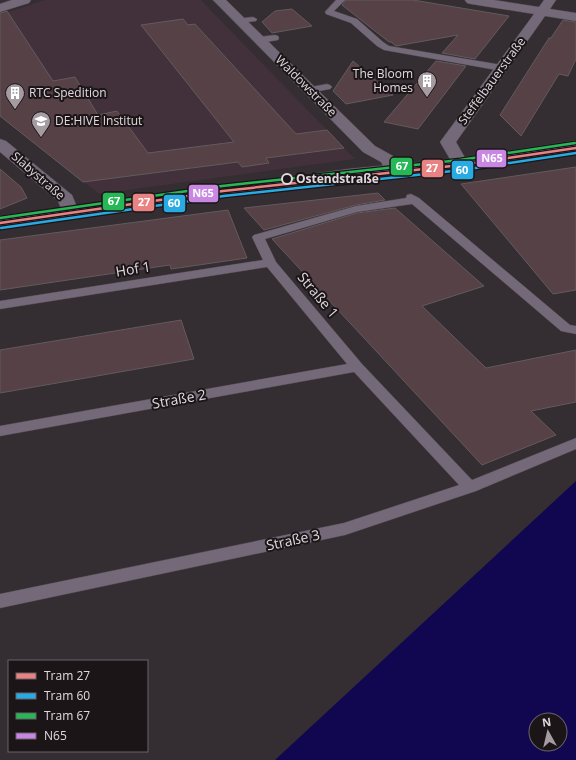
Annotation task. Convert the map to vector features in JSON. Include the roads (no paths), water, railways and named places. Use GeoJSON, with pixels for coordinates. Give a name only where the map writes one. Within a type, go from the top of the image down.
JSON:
{"type":"FeatureCollection","features":[{"type":"Feature","properties":{"kind":"street"},"geometry":{"type":"LineString","coordinates":[[0,8],[25,0]]}},
{"type":"Feature","properties":{"kind":"street","name":"Waldowstraße"},"geometry":{"type":"LineString","coordinates":[[219,0],[247,20],[260,40],[369,149],[387,159],[393,170]]}},
{"type":"Feature","properties":{"kind":"street"},"geometry":{"type":"LineString","coordinates":[[471,0],[576,17]]}},
{"type":"Feature","properties":{"kind":"street","name":"Steffelbauerstraße"},"geometry":{"type":"LineString","coordinates":[[460,163],[448,142],[550,0]]}},
{"type":"Feature","properties":{"kind":"street","name":"Slabystraße"},"geometry":{"type":"LineString","coordinates":[[0,144],[66,199],[70,212]]}},
{"type":"Feature","properties":{"kind":"street"},"geometry":{"type":"LineString","coordinates":[[0,221],[393,170],[460,163],[576,146]]}},
{"type":"Feature","properties":{"kind":"lane"},"geometry":{"type":"LineString","coordinates":[[341,0],[329,12],[354,21],[380,44],[387,48],[502,68]]}},
{"type":"Feature","properties":{"kind":"lane"},"geometry":{"type":"LineString","coordinates":[[260,40],[275,38]]}},
{"type":"Feature","properties":{"kind":"lane"},"geometry":{"type":"LineString","coordinates":[[309,90],[326,87]]}},
{"type":"Feature","properties":{"kind":"lane","name":"Straße 1"},"geometry":{"type":"LineString","coordinates":[[470,487],[357,366],[270,264],[258,237],[356,209],[413,198],[566,328],[576,330]]}},
{"type":"Feature","properties":{"kind":"lane","name":"Hof 1"},"geometry":{"type":"LineString","coordinates":[[0,305],[270,264]]}},
{"type":"Feature","properties":{"kind":"lane","name":"Straße 2"},"geometry":{"type":"LineString","coordinates":[[0,430],[357,366]]}},
{"type":"Feature","properties":{"kind":"lane","name":"Straße 3"},"geometry":{"type":"LineString","coordinates":[[0,601],[345,529],[470,487],[576,443]]}},
{"type":"Feature","properties":{"kind":"tram line","name":"67"},"geometry":{"type":"LineString","coordinates":[[0,218],[222,186],[460,160],[575,143]]}},
{"type":"Feature","properties":{"kind":"tram line","name":"27"},"geometry":{"type":"LineString","coordinates":[[0,223],[223,191],[461,165],[576,148]]}},
{"type":"Feature","properties":{"kind":"tram line","name":"60"},"geometry":{"type":"LineString","coordinates":[[1,228],[224,196],[462,170],[576,153]]}},
{"type":"Feature","properties":{"kind":"place","name":"The Bloom Homes"},"geometry":{"type":"Point","coordinates":[427,98]}},
{"type":"Feature","properties":{"kind":"place","name":"RTC Spedition"},"geometry":{"type":"Point","coordinates":[15,110]}},
{"type":"Feature","properties":{"kind":"place","name":"DE:HIVE Institut"},"geometry":{"type":"Point","coordinates":[41,138]}},
{"type":"Feature","properties":{"kind":"place","name":"Ostendstraße"},"geometry":{"type":"Point","coordinates":[287,179]}}]}
